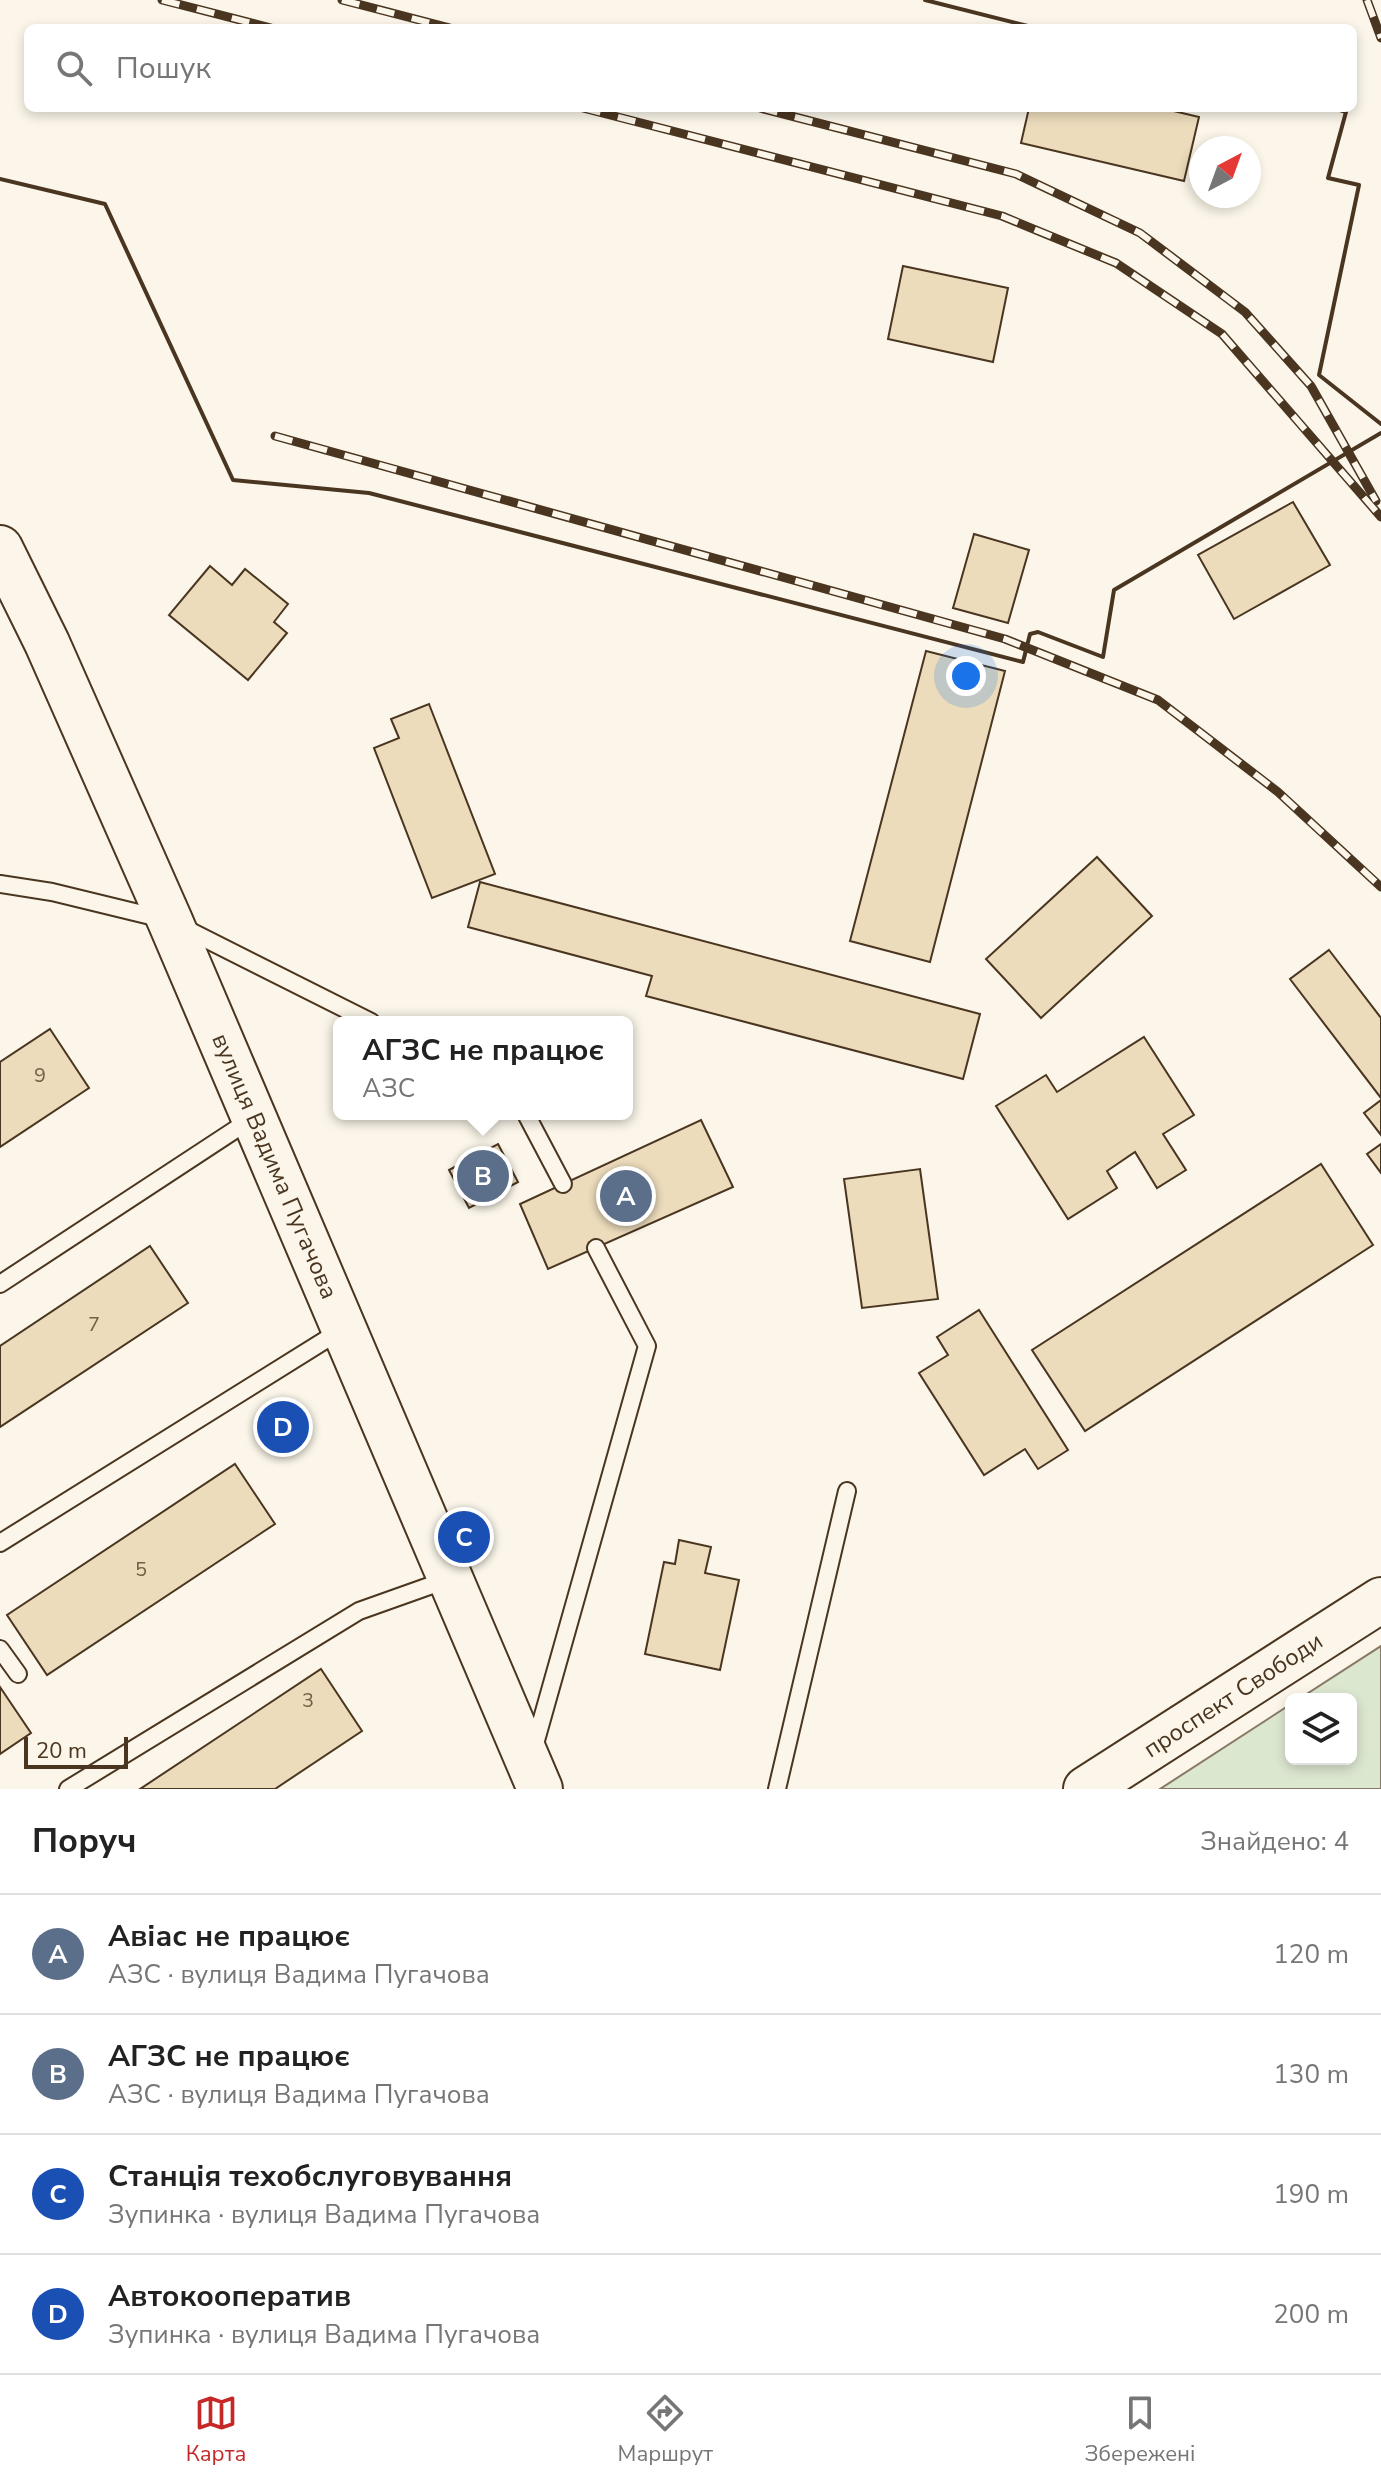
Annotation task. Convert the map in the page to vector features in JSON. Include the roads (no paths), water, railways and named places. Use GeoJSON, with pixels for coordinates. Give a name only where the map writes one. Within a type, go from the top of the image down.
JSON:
{"type":"FeatureCollection","features":[{"type":"Feature","properties":{"kind":"main road","name":"вулиця Вадима Пугачова"},"geometry":{"type":"LineString","coordinates":[[0,548],[47,643],[170,921],[535,1777]]}},
{"type":"Feature","properties":{"kind":"main road","name":"проспект Свободи"},"geometry":{"type":"LineString","coordinates":[[1086,1789],[1381,1600]]}},
{"type":"Feature","properties":{"kind":"lane"},"geometry":{"type":"LineString","coordinates":[[0,884],[52,892],[170,921],[359,1016]]}},
{"type":"Feature","properties":{"kind":"lane"},"geometry":{"type":"LineString","coordinates":[[0,1284],[254,1117]]}},
{"type":"Feature","properties":{"kind":"lane"},"geometry":{"type":"LineString","coordinates":[[529,1120],[563,1184]]}},
{"type":"Feature","properties":{"kind":"lane"},"geometry":{"type":"LineString","coordinates":[[535,1777],[647,1346],[596,1248]]}},
{"type":"Feature","properties":{"kind":"lane"},"geometry":{"type":"LineString","coordinates":[[0,1543],[344,1328]]}},
{"type":"Feature","properties":{"kind":"lane"},"geometry":{"type":"LineString","coordinates":[[777,1789],[847,1491]]}},
{"type":"Feature","properties":{"kind":"lane"},"geometry":{"type":"LineString","coordinates":[[68,1789],[359,1611],[451,1579]]}},
{"type":"Feature","properties":{"kind":"lane"},"geometry":{"type":"LineString","coordinates":[[0,1649],[18,1674]]}},
{"type":"Feature","properties":{"kind":"railway"},"geometry":{"type":"LineString","coordinates":[[162,0],[255,24]]}},
{"type":"Feature","properties":{"kind":"railway"},"geometry":{"type":"LineString","coordinates":[[342,0],[435,24]]}},
{"type":"Feature","properties":{"kind":"railway"},"geometry":{"type":"LineString","coordinates":[[1367,0],[1381,38]]}},
{"type":"Feature","properties":{"kind":"railway"},"geometry":{"type":"LineString","coordinates":[[599,112],[1002,216],[1116,263],[1222,334],[1381,517]]}},
{"type":"Feature","properties":{"kind":"railway"},"geometry":{"type":"LineString","coordinates":[[776,112],[1016,174],[1140,233],[1245,312],[1311,386],[1376,501]]}},
{"type":"Feature","properties":{"kind":"railway"},"geometry":{"type":"LineString","coordinates":[[275,436],[1005,639],[1158,700],[1278,792],[1381,887]]}},
{"type":"Feature","properties":{"kind":"place","name":"АГЗС не працює"},"geometry":{"type":"Point","coordinates":[483,1176]}},
{"type":"Feature","properties":{"kind":"place","name":"Авіас не працює"},"geometry":{"type":"Point","coordinates":[626,1196]}},
{"type":"Feature","properties":{"kind":"place","name":"Автокооператив"},"geometry":{"type":"Point","coordinates":[283,1427]}},
{"type":"Feature","properties":{"kind":"place","name":"Станція техобслуговування"},"geometry":{"type":"Point","coordinates":[464,1537]}}]}
